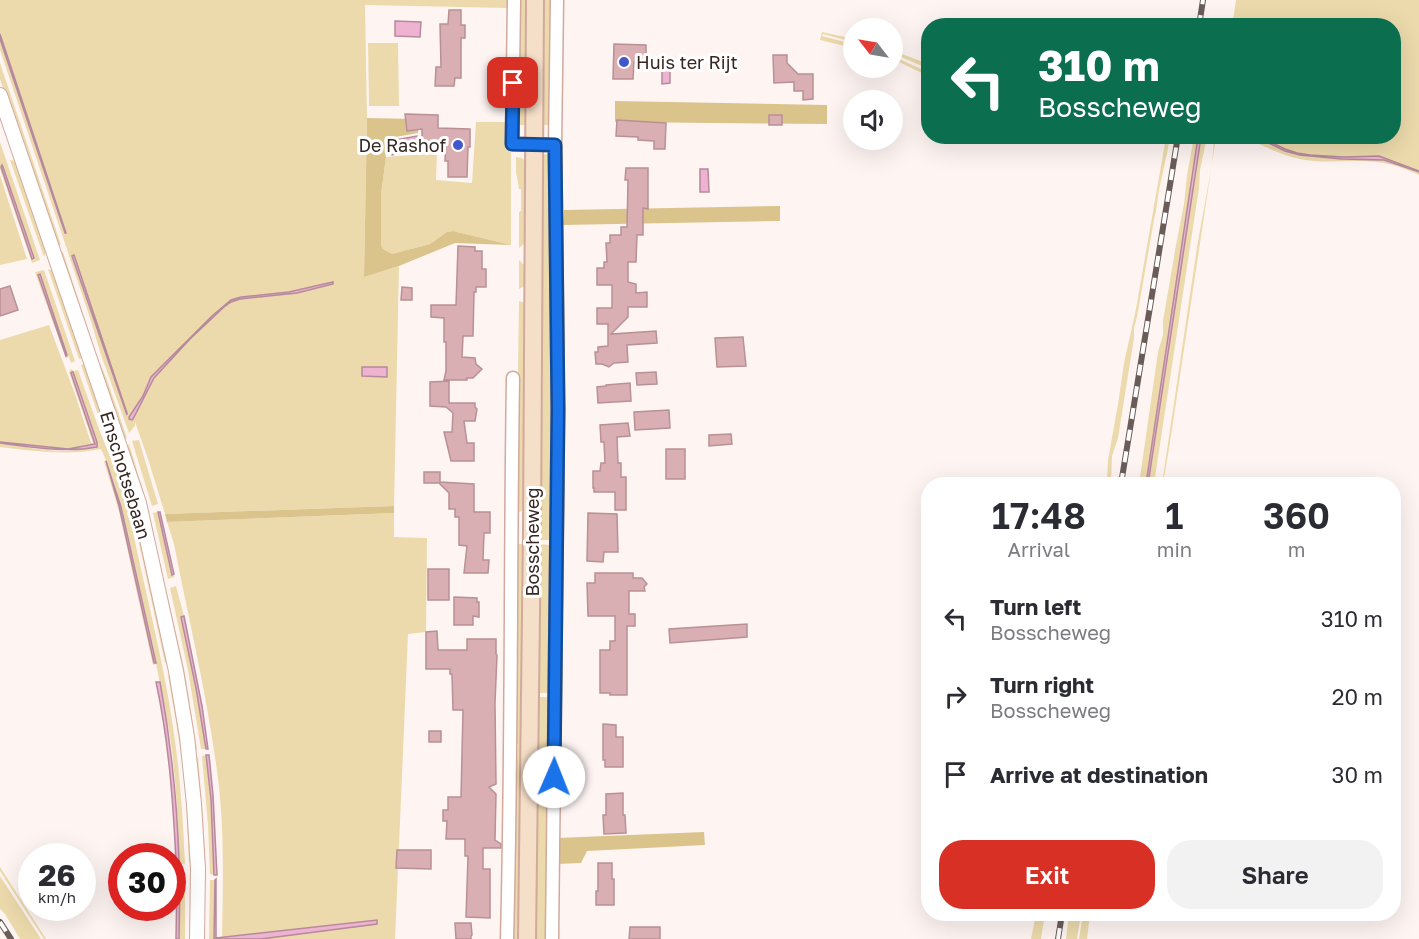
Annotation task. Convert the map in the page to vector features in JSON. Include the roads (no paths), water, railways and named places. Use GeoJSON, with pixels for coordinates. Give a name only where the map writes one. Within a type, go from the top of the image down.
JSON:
{"type":"FeatureCollection","features":[{"type":"Feature","properties":{"kind":"main road","name":"Bosscheweg"},"geometry":{"type":"LineString","coordinates":[[527,939],[535,0]]}},
{"type":"Feature","properties":{"kind":"street"},"geometry":{"type":"LineString","coordinates":[[514,0],[512,144],[555,145]]}},
{"type":"Feature","properties":{"kind":"street","name":"Bosscheweg"},"geometry":{"type":"LineString","coordinates":[[552,939],[558,409],[555,145],[557,0]]}},
{"type":"Feature","properties":{"kind":"street","name":"Enschotsebaan"},"geometry":{"type":"LineString","coordinates":[[0,95],[139,503],[176,671],[187,737],[198,869],[197,939]]}},
{"type":"Feature","properties":{"kind":"street","name":"Bosscheweg"},"geometry":{"type":"LineString","coordinates":[[507,939],[513,378]]}},
{"type":"Feature","properties":{"kind":"street"},"geometry":{"type":"LineString","coordinates":[[511,524],[532,525]]}},
{"type":"Feature","properties":{"kind":"railway"},"geometry":{"type":"LineString","coordinates":[[1200,18],[1203,0]]}},
{"type":"Feature","properties":{"kind":"railway"},"geometry":{"type":"LineString","coordinates":[[1122,477],[1177,144]]}},
{"type":"Feature","properties":{"kind":"railway"},"geometry":{"type":"LineString","coordinates":[[1058,939],[1061,921]]}},
{"type":"Feature","properties":{"kind":"railway"},"geometry":{"type":"LineString","coordinates":[[0,922],[11,939]]}},
{"type":"Feature","properties":{"kind":"place","name":"Huis ter Rijt"},"geometry":{"type":"Point","coordinates":[624,62]}},
{"type":"Feature","properties":{"kind":"place","name":"De Rashof"},"geometry":{"type":"Point","coordinates":[458,145]}}]}
